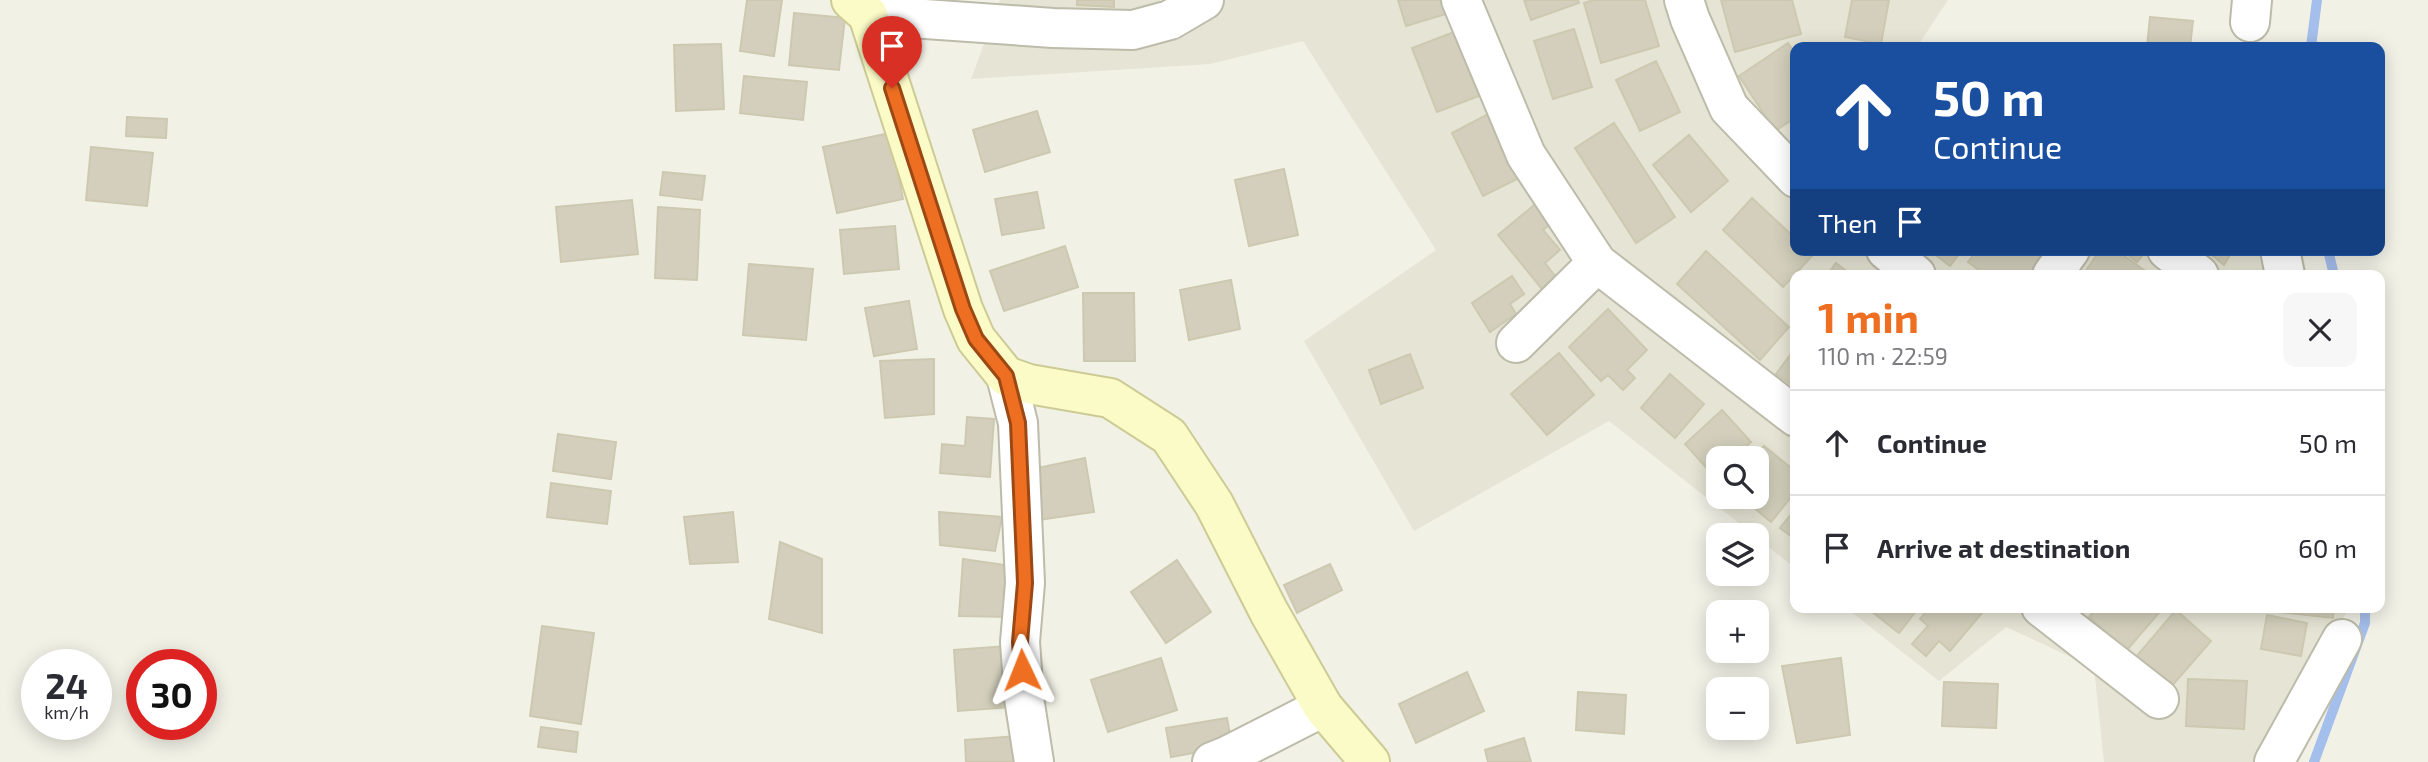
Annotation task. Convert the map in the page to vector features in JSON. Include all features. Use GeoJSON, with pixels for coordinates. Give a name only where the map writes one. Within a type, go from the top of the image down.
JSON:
{"type":"FeatureCollection","features":[{"type":"Feature","properties":{"kind":"main road"},"geometry":{"type":"LineString","coordinates":[[860,8],[963,309],[976,339],[1006,376],[1029,384],[1110,398],[1169,436],[1214,504],[1269,612],[1322,707],[1370,762]]}},
{"type":"Feature","properties":{"kind":"street"},"geometry":{"type":"LineString","coordinates":[[860,8],[1054,28],[1133,30],[1170,20],[1204,0]]}},
{"type":"Feature","properties":{"kind":"street"},"geometry":{"type":"LineString","coordinates":[[1461,0],[1525,155],[1597,263],[1790,412]]}},
{"type":"Feature","properties":{"kind":"street"},"geometry":{"type":"LineString","coordinates":[[1684,0],[1729,108],[1790,172]]}},
{"type":"Feature","properties":{"kind":"street"},"geometry":{"type":"LineString","coordinates":[[1893,256],[1910,270]]}},
{"type":"Feature","properties":{"kind":"street"},"geometry":{"type":"LineString","coordinates":[[2174,256],[2192,270]]}},
{"type":"Feature","properties":{"kind":"street"},"geometry":{"type":"LineString","coordinates":[[1516,343],[1597,263]]}},
{"type":"Feature","properties":{"kind":"street"},"geometry":{"type":"LineString","coordinates":[[1006,376],[1018,423],[1025,583],[1020,642],[1024,698],[1034,762]]}},
{"type":"Feature","properties":{"kind":"street"},"geometry":{"type":"LineString","coordinates":[[2049,613],[2159,699]]}},
{"type":"Feature","properties":{"kind":"street"},"geometry":{"type":"LineString","coordinates":[[2274,762],[2342,639]]}},
{"type":"Feature","properties":{"kind":"street"},"geometry":{"type":"LineString","coordinates":[[1212,762],[1322,707]]}},
{"type":"Feature","properties":{"kind":"shaded area"},"geometry":{"type":"Polygon","coordinates":[[[1000,0],[1948,0],[1920,42],[1790,42],[1790,256],[2303,256],[2306,270],[1790,270],[1790,564],[1769,547],[1769,523],[1739,523],[1721,509],[1769,509],[1769,446],[1706,446],[1706,497],[1609,421],[1414,531],[1304,341],[1436,250],[1303,41],[1210,64],[971,79],[1000,0]]]}},
{"type":"Feature","properties":{"kind":"shaded area"},"geometry":{"type":"Polygon","coordinates":[[[1853,613],[2347,613],[2275,716],[2253,762],[2104,762],[2094,668],[2006,627],[1939,681],[1853,613]]]}},
{"type":"Feature","properties":{"kind":"building"},"geometry":{"type":"Polygon","coordinates":[[[747,0],[782,0],[774,56],[740,51],[747,0]]]}},
{"type":"Feature","properties":{"kind":"building"},"geometry":{"type":"Polygon","coordinates":[[[1077,0],[1114,0],[1114,7],[1077,5],[1077,0]]]}},
{"type":"Feature","properties":{"kind":"building"},"geometry":{"type":"Polygon","coordinates":[[[1398,0],[1445,0],[1449,13],[1406,26],[1398,0]]]}},
{"type":"Feature","properties":{"kind":"building"},"geometry":{"type":"Polygon","coordinates":[[[1524,0],[1578,0],[1579,3],[1531,20],[1524,0]]]}},
{"type":"Feature","properties":{"kind":"building"},"geometry":{"type":"Polygon","coordinates":[[[1593,0],[1645,0],[1659,46],[1601,63],[1584,3],[1593,0]]]}},
{"type":"Feature","properties":{"kind":"building"},"geometry":{"type":"Polygon","coordinates":[[[1721,0],[1792,0],[1801,34],[1735,52],[1721,0]]]}},
{"type":"Feature","properties":{"kind":"building"},"geometry":{"type":"Polygon","coordinates":[[[1852,0],[1889,0],[1881,42],[1845,37],[1852,0]]]}},
{"type":"Feature","properties":{"kind":"building"},"geometry":{"type":"Polygon","coordinates":[[[794,13],[845,18],[839,70],[789,65],[794,13]]]}},
{"type":"Feature","properties":{"kind":"building"},"geometry":{"type":"Polygon","coordinates":[[[2150,17],[2193,21],[2191,42],[2148,42],[2150,17]]]}},
{"type":"Feature","properties":{"kind":"building"},"geometry":{"type":"Polygon","coordinates":[[[1574,29],[1592,87],[1553,99],[1534,41],[1574,29]]]}},
{"type":"Feature","properties":{"kind":"building"},"geometry":{"type":"Polygon","coordinates":[[[1454,32],[1479,96],[1437,112],[1412,48],[1454,32]]]}},
{"type":"Feature","properties":{"kind":"building"},"geometry":{"type":"Polygon","coordinates":[[[1788,43],[1790,121],[1775,131],[1739,76],[1788,43]]]}},
{"type":"Feature","properties":{"kind":"building"},"geometry":{"type":"Polygon","coordinates":[[[721,44],[724,109],[676,111],[674,45],[721,44]]]}},
{"type":"Feature","properties":{"kind":"building"},"geometry":{"type":"Polygon","coordinates":[[[1656,61],[1680,112],[1640,131],[1616,80],[1656,61]]]}},
{"type":"Feature","properties":{"kind":"building"},"geometry":{"type":"Polygon","coordinates":[[[744,76],[807,82],[803,120],[740,113],[744,76]]]}},
{"type":"Feature","properties":{"kind":"building"},"geometry":{"type":"Polygon","coordinates":[[[1037,111],[1050,152],[985,172],[973,130],[1037,111]]]}},
{"type":"Feature","properties":{"kind":"building"},"geometry":{"type":"Polygon","coordinates":[[[1488,114],[1519,178],[1483,196],[1452,133],[1488,114]]]}},
{"type":"Feature","properties":{"kind":"building"},"geometry":{"type":"Polygon","coordinates":[[[127,117],[167,119],[166,138],[126,136],[127,117]]]}},
{"type":"Feature","properties":{"kind":"building"},"geometry":{"type":"Polygon","coordinates":[[[1614,123],[1675,217],[1636,243],[1575,148],[1614,123]]]}},
{"type":"Feature","properties":{"kind":"building"},"geometry":{"type":"Polygon","coordinates":[[[890,133],[903,199],[837,213],[823,147],[890,133]]]}},
{"type":"Feature","properties":{"kind":"building"},"geometry":{"type":"Polygon","coordinates":[[[1689,135],[1728,181],[1691,212],[1653,165],[1689,135]]]}},
{"type":"Feature","properties":{"kind":"building"},"geometry":{"type":"Polygon","coordinates":[[[91,147],[153,153],[147,206],[86,200],[91,147]]]}},
{"type":"Feature","properties":{"kind":"building"},"geometry":{"type":"Polygon","coordinates":[[[1284,169],[1298,235],[1249,246],[1235,180],[1284,169]]]}},
{"type":"Feature","properties":{"kind":"building"},"geometry":{"type":"Polygon","coordinates":[[[663,172],[705,176],[702,200],[660,195],[663,172]]]}},
{"type":"Feature","properties":{"kind":"building"},"geometry":{"type":"Polygon","coordinates":[[[1037,192],[1044,228],[1002,235],[995,199],[1037,192]]]}},
{"type":"Feature","properties":{"kind":"building"},"geometry":{"type":"Polygon","coordinates":[[[1752,198],[1790,233],[1790,256],[1812,256],[1799,270],[1790,270],[1790,280],[1783,287],[1723,230],[1752,198]]]}},
{"type":"Feature","properties":{"kind":"building"},"geometry":{"type":"Polygon","coordinates":[[[632,200],[638,254],[561,262],[556,207],[632,200]]]}},
{"type":"Feature","properties":{"kind":"building"},"geometry":{"type":"Polygon","coordinates":[[[1538,202],[1553,222],[1543,230],[1560,250],[1545,263],[1556,277],[1542,289],[1498,235],[1538,202]]]}},
{"type":"Feature","properties":{"kind":"building"},"geometry":{"type":"Polygon","coordinates":[[[658,207],[700,210],[697,280],[655,278],[658,207]]]}},
{"type":"Feature","properties":{"kind":"building"},"geometry":{"type":"Polygon","coordinates":[[[895,226],[899,269],[844,274],[840,230],[895,226]]]}},
{"type":"Feature","properties":{"kind":"building"},"geometry":{"type":"Polygon","coordinates":[[[1065,246],[1078,287],[1004,311],[990,271],[1065,246]]]}},
{"type":"Feature","properties":{"kind":"building"},"geometry":{"type":"Polygon","coordinates":[[[1706,251],[1789,327],[1760,360],[1677,284],[1706,251]]]}},
{"type":"Feature","properties":{"kind":"building"},"geometry":{"type":"Polygon","coordinates":[[[1937,256],[1958,256],[1950,266],[1937,256]]]}},
{"type":"Feature","properties":{"kind":"building"},"geometry":{"type":"Polygon","coordinates":[[[1972,256],[2045,256],[2035,270],[1979,270],[1968,262],[1972,256]]]}},
{"type":"Feature","properties":{"kind":"building"},"geometry":{"type":"Polygon","coordinates":[[[2096,256],[2124,256],[2144,270],[2086,270],[2096,256]]]}},
{"type":"Feature","properties":{"kind":"building"},"geometry":{"type":"Polygon","coordinates":[[[2130,256],[2142,256],[2137,262],[2130,256]]]}},
{"type":"Feature","properties":{"kind":"building"},"geometry":{"type":"Polygon","coordinates":[[[2213,256],[2229,256],[2224,265],[2213,256]]]}},
{"type":"Feature","properties":{"kind":"building"},"geometry":{"type":"Polygon","coordinates":[[[1836,263],[1845,270],[1831,270],[1836,263]]]}},
{"type":"Feature","properties":{"kind":"building"},"geometry":{"type":"Polygon","coordinates":[[[749,264],[813,269],[806,340],[743,335],[749,264]]]}},
{"type":"Feature","properties":{"kind":"building"},"geometry":{"type":"Polygon","coordinates":[[[1512,276],[1524,294],[1510,304],[1516,314],[1490,332],[1472,303],[1512,276]]]}},
{"type":"Feature","properties":{"kind":"building"},"geometry":{"type":"Polygon","coordinates":[[[1231,280],[1240,329],[1189,340],[1180,290],[1231,280]]]}},
{"type":"Feature","properties":{"kind":"building"},"geometry":{"type":"Polygon","coordinates":[[[1083,293],[1134,293],[1135,361],[1084,361],[1083,293]]]}},
{"type":"Feature","properties":{"kind":"building"},"geometry":{"type":"Polygon","coordinates":[[[909,301],[917,349],[874,356],[865,308],[909,301]]]}},
{"type":"Feature","properties":{"kind":"building"},"geometry":{"type":"Polygon","coordinates":[[[1608,309],[1647,350],[1627,370],[1635,378],[1623,390],[1608,375],[1601,381],[1569,347],[1608,309]]]}},
{"type":"Feature","properties":{"kind":"building"},"geometry":{"type":"Polygon","coordinates":[[[1559,353],[1594,395],[1547,435],[1511,394],[1559,353]]]}},
{"type":"Feature","properties":{"kind":"building"},"geometry":{"type":"Polygon","coordinates":[[[1410,354],[1423,388],[1381,404],[1369,370],[1410,354]]]}},
{"type":"Feature","properties":{"kind":"building"},"geometry":{"type":"Polygon","coordinates":[[[1790,355],[1790,384],[1776,374],[1790,355]]]}},
{"type":"Feature","properties":{"kind":"building"},"geometry":{"type":"Polygon","coordinates":[[[934,359],[934,414],[885,418],[880,361],[934,359]]]}},
{"type":"Feature","properties":{"kind":"building"},"geometry":{"type":"Polygon","coordinates":[[[1670,374],[1704,404],[1675,438],[1641,408],[1670,374]]]}},
{"type":"Feature","properties":{"kind":"building"},"geometry":{"type":"Polygon","coordinates":[[[1722,410],[1751,442],[1747,446],[1706,446],[1706,467],[1685,444],[1722,410]]]}},
{"type":"Feature","properties":{"kind":"building"},"geometry":{"type":"Polygon","coordinates":[[[967,417],[994,419],[990,477],[940,473],[942,444],[965,446],[967,417]]]}},
{"type":"Feature","properties":{"kind":"building"},"geometry":{"type":"Polygon","coordinates":[[[558,434],[616,442],[611,479],[553,471],[558,434]]]}},
{"type":"Feature","properties":{"kind":"building"},"geometry":{"type":"Polygon","coordinates":[[[1769,450],[1790,467],[1790,498],[1771,522],[1755,509],[1769,509],[1769,450]]]}},
{"type":"Feature","properties":{"kind":"building"},"geometry":{"type":"Polygon","coordinates":[[[1085,458],[1094,512],[1038,520],[1033,469],[1085,458]]]}},
{"type":"Feature","properties":{"kind":"building"},"geometry":{"type":"Polygon","coordinates":[[[551,483],[611,491],[607,524],[547,517],[551,483]]]}},
{"type":"Feature","properties":{"kind":"building"},"geometry":{"type":"Polygon","coordinates":[[[733,512],[738,562],[690,564],[684,517],[733,512]]]}},
{"type":"Feature","properties":{"kind":"building"},"geometry":{"type":"Polygon","coordinates":[[[939,512],[1002,517],[995,551],[940,545],[939,512]]]}},
{"type":"Feature","properties":{"kind":"building"},"geometry":{"type":"Polygon","coordinates":[[[1790,516],[1790,536],[1780,528],[1790,516]]]}},
{"type":"Feature","properties":{"kind":"building"},"geometry":{"type":"Polygon","coordinates":[[[780,542],[822,559],[822,633],[769,619],[780,542]]]}},
{"type":"Feature","properties":{"kind":"building"},"geometry":{"type":"Polygon","coordinates":[[[963,559],[1012,566],[1010,617],[959,616],[963,559]]]}},
{"type":"Feature","properties":{"kind":"building"},"geometry":{"type":"Polygon","coordinates":[[[1177,560],[1211,612],[1166,643],[1131,592],[1177,560]]]}},
{"type":"Feature","properties":{"kind":"building"},"geometry":{"type":"Polygon","coordinates":[[[1330,564],[1342,590],[1297,613],[1284,585],[1330,564]]]}},
{"type":"Feature","properties":{"kind":"building"},"geometry":{"type":"Polygon","coordinates":[[[1874,613],[1914,613],[1899,633],[1874,613]]]}},
{"type":"Feature","properties":{"kind":"building"},"geometry":{"type":"Polygon","coordinates":[[[1925,613],[1982,613],[1950,651],[1939,641],[1926,656],[1912,644],[1928,626],[1920,619],[1925,613]]]}},
{"type":"Feature","properties":{"kind":"building"},"geometry":{"type":"Polygon","coordinates":[[[2093,613],[2159,613],[2126,651],[2089,617],[2093,613]]]}},
{"type":"Feature","properties":{"kind":"building"},"geometry":{"type":"Polygon","coordinates":[[[2173,613],[2179,613],[2211,641],[2170,688],[2136,657],[2173,613]]]}},
{"type":"Feature","properties":{"kind":"building"},"geometry":{"type":"Polygon","coordinates":[[[2289,613],[2333,613],[2333,618],[2289,613]]]}},
{"type":"Feature","properties":{"kind":"building"},"geometry":{"type":"Polygon","coordinates":[[[2267,615],[2307,623],[2301,656],[2261,649],[2267,615]]]}},
{"type":"Feature","properties":{"kind":"building"},"geometry":{"type":"Polygon","coordinates":[[[542,626],[594,633],[581,724],[530,716],[542,626]]]}},
{"type":"Feature","properties":{"kind":"building"},"geometry":{"type":"Polygon","coordinates":[[[1007,646],[1011,707],[958,711],[954,650],[1007,646]]]}},
{"type":"Feature","properties":{"kind":"building"},"geometry":{"type":"Polygon","coordinates":[[[1161,658],[1177,710],[1108,732],[1091,680],[1161,658]]]}},
{"type":"Feature","properties":{"kind":"building"},"geometry":{"type":"Polygon","coordinates":[[[1841,658],[1850,735],[1797,743],[1782,666],[1841,658]]]}},
{"type":"Feature","properties":{"kind":"building"},"geometry":{"type":"Polygon","coordinates":[[[1467,672],[1484,711],[1416,743],[1399,704],[1467,672]]]}},
{"type":"Feature","properties":{"kind":"building"},"geometry":{"type":"Polygon","coordinates":[[[2188,679],[2247,681],[2244,729],[2186,726],[2188,679]]]}},
{"type":"Feature","properties":{"kind":"building"},"geometry":{"type":"Polygon","coordinates":[[[1944,682],[1998,684],[1996,728],[1942,726],[1944,682]]]}},
{"type":"Feature","properties":{"kind":"building"},"geometry":{"type":"Polygon","coordinates":[[[1578,692],[1626,695],[1624,734],[1576,730],[1578,692]]]}},
{"type":"Feature","properties":{"kind":"building"},"geometry":{"type":"Polygon","coordinates":[[[1227,718],[1232,746],[1171,757],[1166,728],[1227,718]]]}},
{"type":"Feature","properties":{"kind":"building"},"geometry":{"type":"Polygon","coordinates":[[[541,727],[578,732],[576,752],[538,747],[541,727]]]}},
{"type":"Feature","properties":{"kind":"building"},"geometry":{"type":"Polygon","coordinates":[[[1018,736],[1020,762],[966,762],[965,740],[1018,736]]]}},
{"type":"Feature","properties":{"kind":"building"},"geometry":{"type":"Polygon","coordinates":[[[1524,738],[1531,762],[1488,762],[1485,750],[1524,738]]]}},
{"type":"Feature","properties":{"kind":"waterway"},"geometry":{"type":"LineString","coordinates":[[2312,42],[2317,0]]}},
{"type":"Feature","properties":{"kind":"waterway"},"geometry":{"type":"LineString","coordinates":[[2329,256],[2333,270]]}},
{"type":"Feature","properties":{"kind":"waterway"},"geometry":{"type":"LineString","coordinates":[[2314,762],[2365,623],[2365,613]]}},
{"type":"Feature","properties":{"kind":"route"},"geometry":{"type":"LineString","coordinates":[[892,88],[963,309],[976,339],[1006,376],[1018,423],[1025,583],[1020,642],[1022,670]]}}]}
